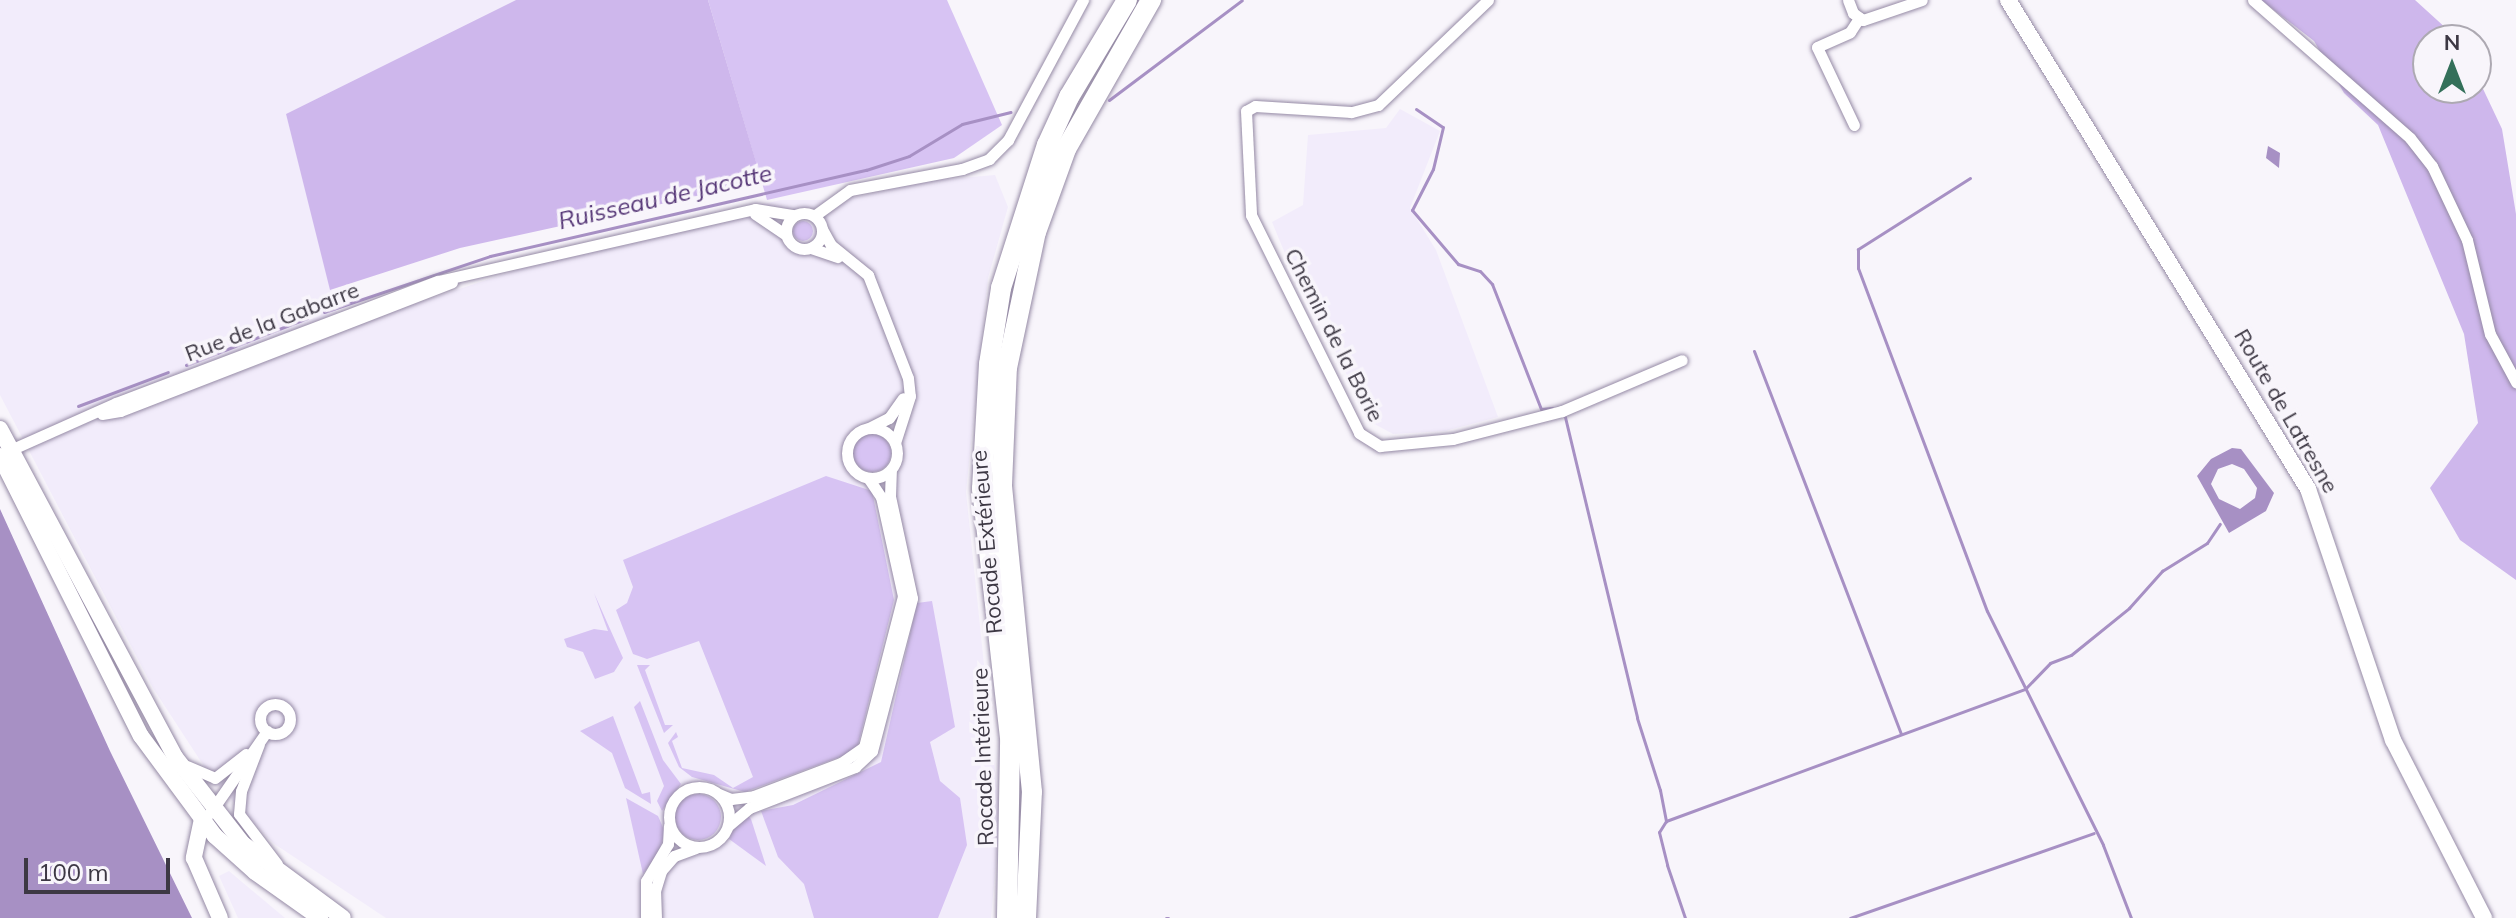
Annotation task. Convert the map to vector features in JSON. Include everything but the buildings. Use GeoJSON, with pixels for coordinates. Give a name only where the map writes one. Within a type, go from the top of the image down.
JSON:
{"type":"FeatureCollection","features":[{"type":"Feature","properties":{"kind":"highway"},"geometry":{"type":"LineString","coordinates":[[1047,145],[1090,37],[1113,0]]}},
{"type":"Feature","properties":{"kind":"highway","name":"Rocade Intérieure"},"geometry":{"type":"LineString","coordinates":[[1007,918],[1022,791],[982,489],[983,420],[1001,288],[1047,145],[1127,0]]}},
{"type":"Feature","properties":{"kind":"highway","name":"Rocade Extérieure"},"geometry":{"type":"LineString","coordinates":[[1026,918],[1022,791],[1002,485],[1007,368],[1032,245],[1066,149],[1118,49],[1151,0]]}},
{"type":"Feature","properties":{"kind":"highway"},"geometry":{"type":"LineString","coordinates":[[996,918],[1022,791]]}},
{"type":"Feature","properties":{"kind":"highway"},"geometry":{"type":"LineString","coordinates":[[1022,791],[1037,918]]}},
{"type":"Feature","properties":{"kind":"main road","name":"Route de Latresne"},"geometry":{"type":"LineString","coordinates":[[2008,0],[2308,489],[2393,740],[2484,918]]}},
{"type":"Feature","properties":{"kind":"main road"},"geometry":{"type":"LineString","coordinates":[[0,429],[3,453],[128,714],[255,872],[320,918]]}},
{"type":"Feature","properties":{"kind":"main road"},"geometry":{"type":"LineString","coordinates":[[3,453],[208,815],[288,881],[343,918]]}},
{"type":"Feature","properties":{"kind":"main road"},"geometry":{"type":"LineString","coordinates":[[208,815],[194,858],[220,918]]}},
{"type":"Feature","properties":{"kind":"street"},"geometry":{"type":"LineString","coordinates":[[785,234],[794,215],[814,216],[844,192],[989,159],[1014,129],[1083,0]]}},
{"type":"Feature","properties":{"kind":"street","name":"Chemin de la Borie"},"geometry":{"type":"LineString","coordinates":[[1488,0],[1378,105],[1351,112],[1255,106],[1246,111],[1251,215],[1359,433],[1369,443],[1399,446],[1496,429],[1562,411],[1682,360]]}},
{"type":"Feature","properties":{"kind":"street"},"geometry":{"type":"LineString","coordinates":[[1848,0],[1859,18]]}},
{"type":"Feature","properties":{"kind":"street"},"geometry":{"type":"LineString","coordinates":[[1859,18],[1874,19],[1922,0]]}},
{"type":"Feature","properties":{"kind":"street"},"geometry":{"type":"LineString","coordinates":[[2253,0],[2410,138],[2432,166],[2467,240],[2490,334],[2516,382]]}},
{"type":"Feature","properties":{"kind":"street"},"geometry":{"type":"LineString","coordinates":[[1854,125],[1817,47],[1850,32],[1859,18]]}},
{"type":"Feature","properties":{"kind":"street","name":"Rue de la Gabarre"},"geometry":{"type":"LineString","coordinates":[[3,453],[101,414],[120,411],[462,277],[761,209],[794,215]]}},
{"type":"Feature","properties":{"kind":"street"},"geometry":{"type":"LineString","coordinates":[[646,918],[646,881],[668,844],[671,805],[683,791],[700,786],[731,799],[754,796],[841,763],[864,747],[903,596],[881,497],[868,478],[854,470],[847,455],[853,436],[898,408],[902,379],[861,278],[827,250],[793,246],[785,234],[765,217],[743,214]]}},
{"type":"Feature","properties":{"kind":"street"},"geometry":{"type":"LineString","coordinates":[[656,918],[655,891],[661,871],[674,856],[717,841],[729,825],[749,808],[855,767],[872,751],[912,598],[890,496],[895,443],[910,396],[908,378],[868,275],[831,245],[814,216]]}},
{"type":"Feature","properties":{"kind":"street"},"geometry":{"type":"LineString","coordinates":[[811,248],[822,229]]}},
{"type":"Feature","properties":{"kind":"street"},"geometry":{"type":"LineString","coordinates":[[869,428],[884,431],[895,443]]}},
{"type":"Feature","properties":{"kind":"street"},"geometry":{"type":"LineString","coordinates":[[868,478],[891,470]]}},
{"type":"Feature","properties":{"kind":"street"},"geometry":{"type":"LineString","coordinates":[[208,815],[267,731]]}},
{"type":"Feature","properties":{"kind":"street"},"geometry":{"type":"LineString","coordinates":[[175,757],[215,778],[259,744]]}},
{"type":"Feature","properties":{"kind":"street"},"geometry":{"type":"LineString","coordinates":[[259,744],[241,791],[239,814],[288,881]]}},
{"type":"Feature","properties":{"kind":"street"},"geometry":{"type":"LineString","coordinates":[[719,794],[728,808],[729,825]]}},
{"type":"Feature","properties":{"kind":"street"},"geometry":{"type":"LineString","coordinates":[[669,825],[679,840],[697,847]]}},
{"type":"Feature","properties":{"kind":"shaded area"},"geometry":{"type":"Polygon","coordinates":[[[0,0],[516,0],[286,114],[341,328],[626,234],[781,200],[842,200],[928,181],[995,175],[1008,207],[988,278],[966,492],[1000,818],[991,918],[386,918],[273,843],[213,780],[153,688],[0,395],[0,0]]]}},
{"type":"Feature","properties":{"kind":"shaded area"},"geometry":{"type":"Polygon","coordinates":[[[516,0],[708,0],[762,182],[460,248],[330,290],[286,114],[516,0]]]}},
{"type":"Feature","properties":{"kind":"shaded area"},"geometry":{"type":"Polygon","coordinates":[[[708,0],[947,0],[1002,125],[954,158],[767,200],[708,0]]]}},
{"type":"Feature","properties":{"kind":"shaded area"},"geometry":{"type":"Polygon","coordinates":[[[2261,0],[2415,0],[2441,24],[2412,24],[2412,104],[2490,104],[2502,129],[2516,214],[2516,580],[2460,540],[2430,488],[2478,423],[2464,334],[2378,125],[2344,93],[2314,41],[2261,0]]]}},
{"type":"Feature","properties":{"kind":"shaded area"},"geometry":{"type":"Polygon","coordinates":[[[1400,109],[1440,131],[1410,208],[1436,250],[1498,417],[1445,431],[1393,434],[1369,421],[1332,344],[1337,336],[1331,320],[1317,311],[1308,286],[1298,285],[1272,222],[1303,205],[1308,135],[1386,128],[1400,109]]]}},
{"type":"Feature","properties":{"kind":"shaded area"},"geometry":{"type":"Polygon","coordinates":[[[2268,146],[2280,153],[2279,168],[2266,158],[2268,146]]]}},
{"type":"Feature","properties":{"kind":"shaded area"},"geometry":{"type":"Polygon","coordinates":[[[803,221],[810,224],[813,231],[810,238],[803,241],[796,238],[793,231],[796,224],[803,221]]]}},
{"type":"Feature","properties":{"kind":"shaded area"},"geometry":{"type":"Polygon","coordinates":[[[872,434],[885,440],[891,453],[885,466],[872,472],[859,466],[853,453],[859,440],[872,434]]]}},
{"type":"Feature","properties":{"kind":"shaded area"},"geometry":{"type":"Polygon","coordinates":[[[2232,448],[2241,449],[2274,493],[2266,511],[2229,533],[2197,476],[2211,459],[2232,448]],[[2232,464],[2218,469],[2211,484],[2219,499],[2240,509],[2255,498],[2257,488],[2244,469],[2232,464]]]}},
{"type":"Feature","properties":{"kind":"shaded area"},"geometry":{"type":"Polygon","coordinates":[[[826,476],[872,491],[894,600],[858,745],[845,755],[745,792],[692,777],[679,767],[668,743],[676,732],[678,737],[672,741],[682,768],[714,775],[733,788],[753,777],[699,641],[647,659],[633,654],[616,610],[627,603],[633,587],[623,560],[826,476]]]}},
{"type":"Feature","properties":{"kind":"shaded area"},"geometry":{"type":"Polygon","coordinates":[[[0,509],[110,751],[192,918],[0,918],[0,509]]]}},
{"type":"Feature","properties":{"kind":"shaded area"},"geometry":{"type":"Polygon","coordinates":[[[594,593],[623,658],[614,672],[595,679],[583,652],[567,647],[564,639],[594,629],[608,631],[594,593]]]}},
{"type":"Feature","properties":{"kind":"shaded area"},"geometry":{"type":"Polygon","coordinates":[[[932,601],[955,727],[930,742],[940,781],[960,798],[967,845],[938,918],[814,918],[804,884],[778,857],[761,811],[793,805],[881,762],[917,603],[932,601]]]}},
{"type":"Feature","properties":{"kind":"shaded area"},"geometry":{"type":"Polygon","coordinates":[[[637,665],[650,665],[645,670],[665,725],[673,725],[664,733],[637,665]]]}},
{"type":"Feature","properties":{"kind":"shaded area"},"geometry":{"type":"Polygon","coordinates":[[[640,701],[663,760],[681,784],[662,811],[657,801],[664,786],[634,707],[640,701]]]}},
{"type":"Feature","properties":{"kind":"shaded area"},"geometry":{"type":"Polygon","coordinates":[[[613,716],[642,794],[650,792],[651,804],[625,788],[612,753],[580,731],[613,716]]]}},
{"type":"Feature","properties":{"kind":"shaded area"},"geometry":{"type":"Polygon","coordinates":[[[698,794],[714,801],[721,817],[714,833],[698,840],[682,833],[675,817],[682,801],[698,794]]]}},
{"type":"Feature","properties":{"kind":"shaded area"},"geometry":{"type":"Polygon","coordinates":[[[626,798],[658,816],[665,832],[658,854],[643,874],[626,798]]]}},
{"type":"Feature","properties":{"kind":"shaded area"},"geometry":{"type":"Polygon","coordinates":[[[748,816],[766,866],[729,839],[737,820],[748,816]]]}},
{"type":"Feature","properties":{"kind":"shaded area"},"geometry":{"type":"Polygon","coordinates":[[[229,871],[285,918],[238,918],[219,876],[229,871]]]}},
{"type":"Feature","properties":{"kind":"waterway","name":"Ruisseau de Jacotte"},"geometry":{"type":"LineString","coordinates":[[1109,100],[1242,0]]}},
{"type":"Feature","properties":{"kind":"waterway"},"geometry":{"type":"LineString","coordinates":[[1416,109],[1443,127],[1433,169],[1412,210],[1458,264],[1480,271],[1492,284],[1541,409],[1552,408]]}},
{"type":"Feature","properties":{"kind":"waterway","name":"Ruisseau de Jacotte"},"geometry":{"type":"LineString","coordinates":[[324,312],[490,256],[866,170],[909,156],[962,124],[1011,112]]}},
{"type":"Feature","properties":{"kind":"waterway"},"geometry":{"type":"LineString","coordinates":[[1970,178],[1858,249],[1858,268],[1987,611],[2103,845],[2131,918]]}},
{"type":"Feature","properties":{"kind":"waterway","name":"Ruisseau de Jacotte"},"geometry":{"type":"LineString","coordinates":[[186,365],[307,318]]}},
{"type":"Feature","properties":{"kind":"waterway"},"geometry":{"type":"LineString","coordinates":[[1754,351],[1901,734]]}},
{"type":"Feature","properties":{"kind":"waterway","name":"Ruisseau de Jacotte"},"geometry":{"type":"LineString","coordinates":[[78,406],[168,372]]}},
{"type":"Feature","properties":{"kind":"waterway"},"geometry":{"type":"LineString","coordinates":[[1565,417],[1637,718],[1660,790],[1666,821],[1659,832],[1685,918]]}},
{"type":"Feature","properties":{"kind":"waterway"},"geometry":{"type":"LineString","coordinates":[[1666,821],[2025,689],[2050,663],[2071,655],[2129,608],[2162,571],[2207,543],[2220,524]]}},
{"type":"Feature","properties":{"kind":"waterway"},"geometry":{"type":"LineString","coordinates":[[1850,918],[2094,833]]}}]}
